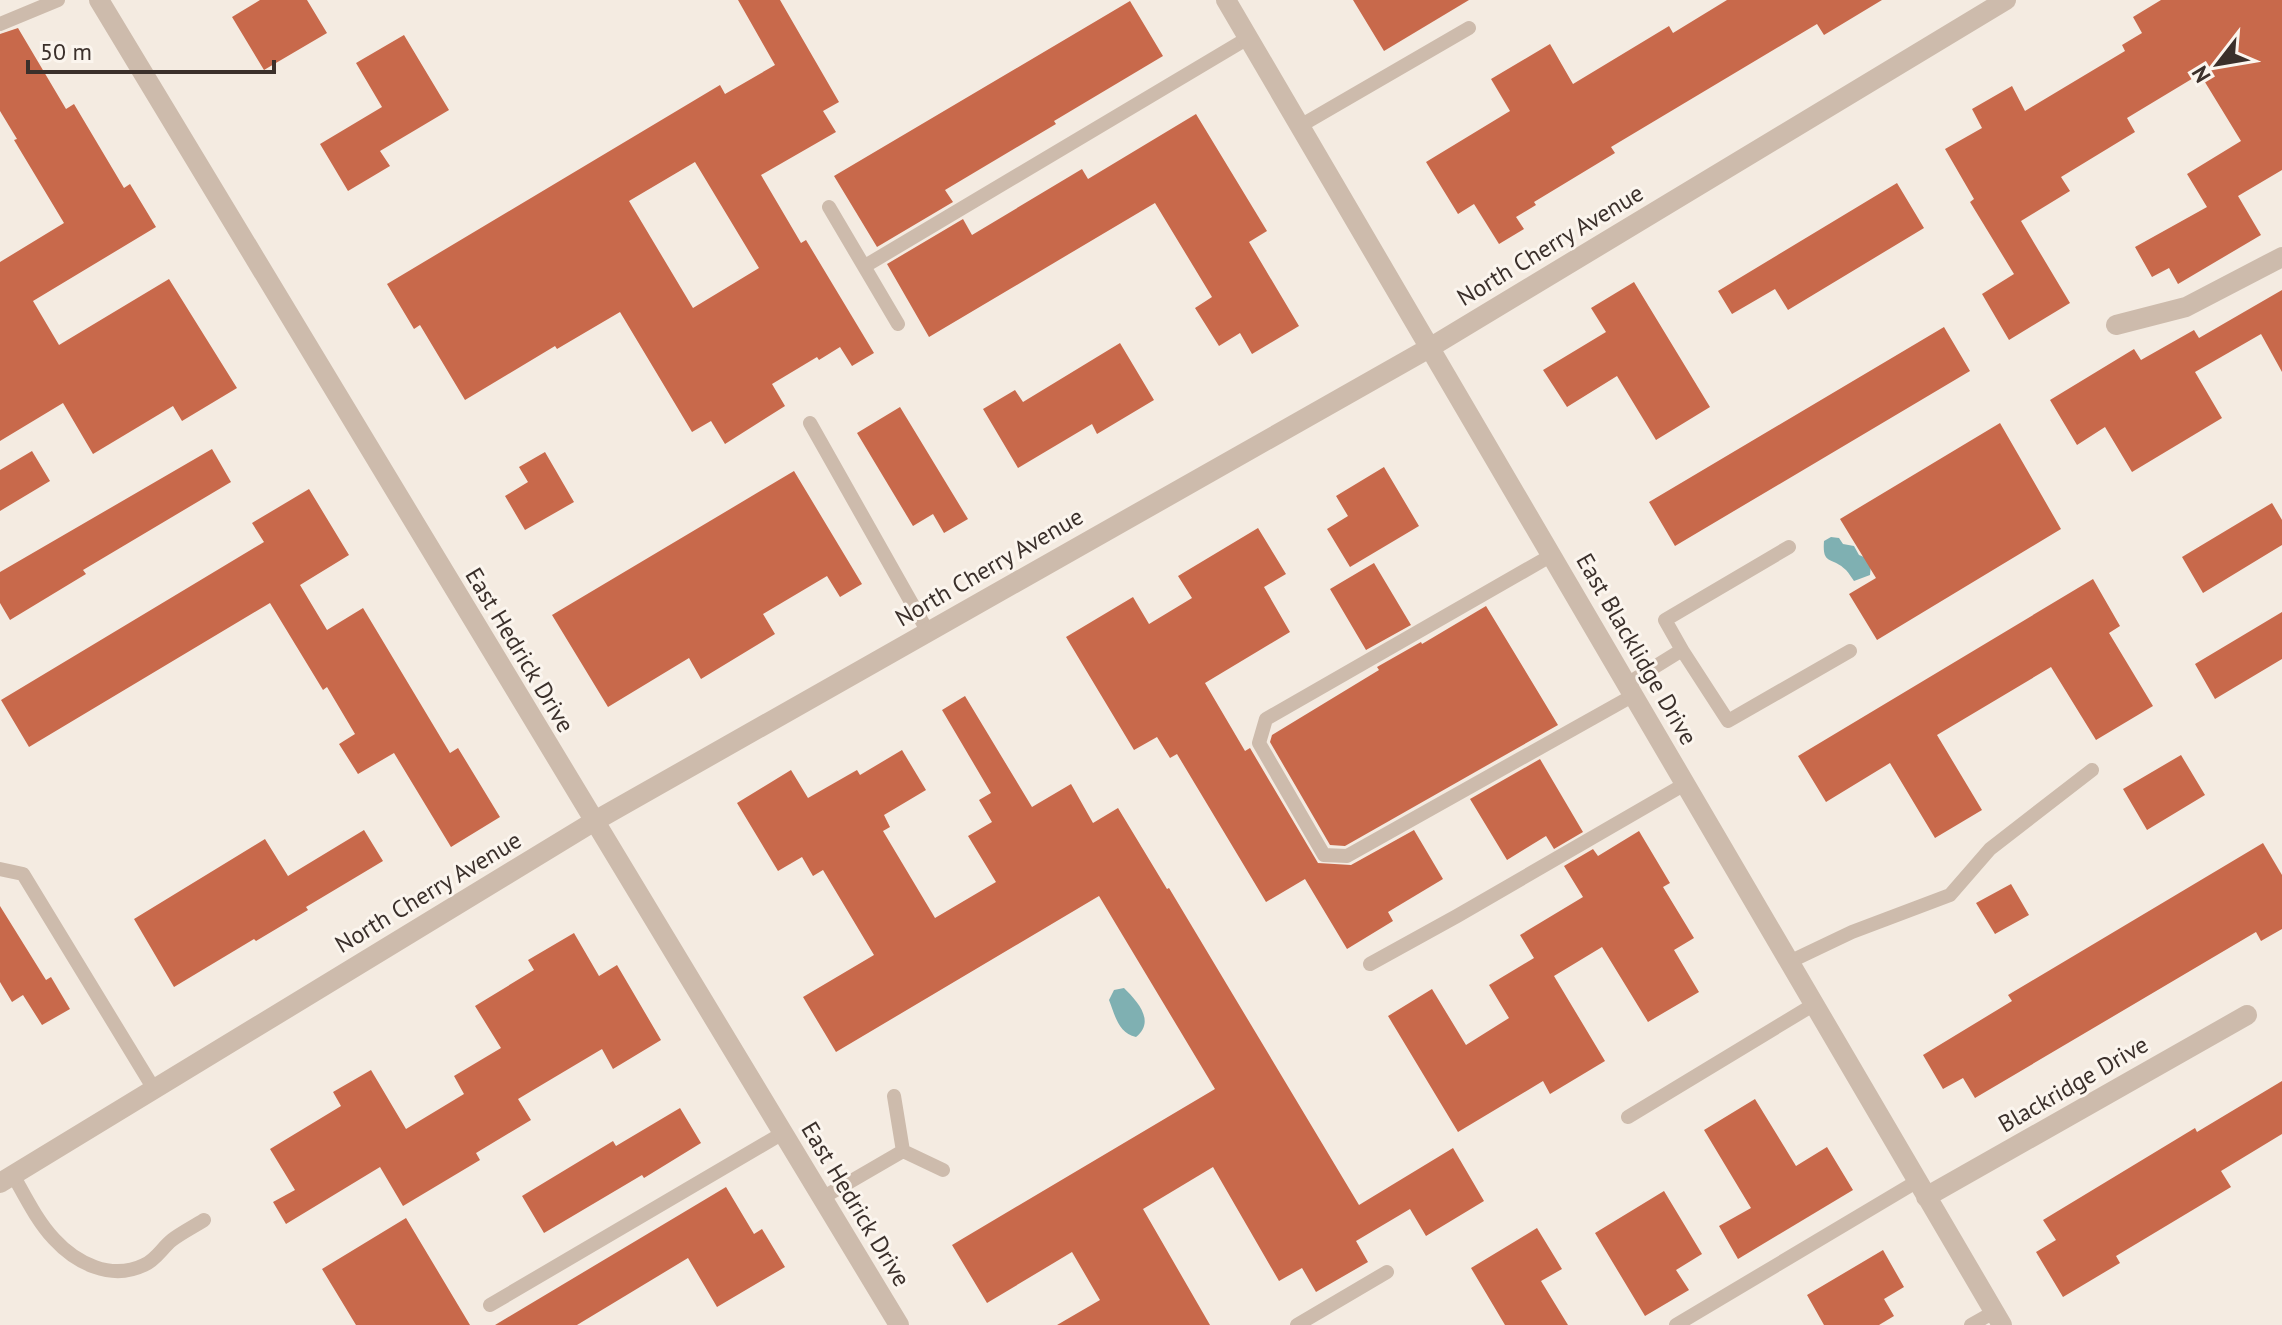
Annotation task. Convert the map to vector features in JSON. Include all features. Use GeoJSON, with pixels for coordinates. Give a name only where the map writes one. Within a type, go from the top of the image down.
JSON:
{"type":"FeatureCollection","features":[{"type":"Feature","properties":{"kind":"street","name":"East Hedrick Drive"},"geometry":{"type":"LineString","coordinates":[[99,0],[899,1325]]}},
{"type":"Feature","properties":{"kind":"street","name":"East Blacklidge Drive"},"geometry":{"type":"LineString","coordinates":[[1226,0],[1998,1318]]}},
{"type":"Feature","properties":{"kind":"street","name":"North Cherry Avenue"},"geometry":{"type":"LineString","coordinates":[[6,1179],[593,822],[1431,347],[2006,0]]}},
{"type":"Feature","properties":{"kind":"street"},"geometry":{"type":"LineString","coordinates":[[2116,325],[2186,307],[2282,257]]}},
{"type":"Feature","properties":{"kind":"street","name":"Blackridge Drive"},"geometry":{"type":"LineString","coordinates":[[1921,1189],[2247,1015]]}},
{"type":"Feature","properties":{"kind":"lane"},"geometry":{"type":"LineString","coordinates":[[0,24],[58,0]]}},
{"type":"Feature","properties":{"kind":"lane"},"geometry":{"type":"LineString","coordinates":[[1300,126],[1469,28]]}},
{"type":"Feature","properties":{"kind":"lane"},"geometry":{"type":"LineString","coordinates":[[865,266],[1248,38]]}},
{"type":"Feature","properties":{"kind":"lane"},"geometry":{"type":"LineString","coordinates":[[829,207],[898,324]]}},
{"type":"Feature","properties":{"kind":"lane"},"geometry":{"type":"LineString","coordinates":[[810,423],[928,632]]}},
{"type":"Feature","properties":{"kind":"lane"},"geometry":{"type":"LineString","coordinates":[[1789,547],[1665,620],[1682,650],[1728,721],[1850,651]]}},
{"type":"Feature","properties":{"kind":"lane"},"geometry":{"type":"LineString","coordinates":[[1552,555],[1266,719],[1259,743],[1324,855],[1347,856],[1630,690],[1682,650]]}},
{"type":"Feature","properties":{"kind":"lane"},"geometry":{"type":"LineString","coordinates":[[1789,962],[1852,932],[1950,895],[1990,849],[2092,770]]}},
{"type":"Feature","properties":{"kind":"lane"},"geometry":{"type":"LineString","coordinates":[[1370,964],[1685,784]]}},
{"type":"Feature","properties":{"kind":"lane"},"geometry":{"type":"LineString","coordinates":[[0,869],[23,874],[154,1089]]}},
{"type":"Feature","properties":{"kind":"lane"},"geometry":{"type":"LineString","coordinates":[[1628,1117],[1813,1005]]}},
{"type":"Feature","properties":{"kind":"lane"},"geometry":{"type":"LineString","coordinates":[[894,1096],[903,1151]]}},
{"type":"Feature","properties":{"kind":"lane"},"geometry":{"type":"LineString","coordinates":[[490,1305],[783,1133]]}},
{"type":"Feature","properties":{"kind":"lane"},"geometry":{"type":"LineString","coordinates":[[903,1151],[943,1170]]}},
{"type":"Feature","properties":{"kind":"lane"},"geometry":{"type":"LineString","coordinates":[[822,1198],[903,1151]]}},
{"type":"Feature","properties":{"kind":"lane"},"geometry":{"type":"LineString","coordinates":[[6,1179],[53,1238],[80,1260],[101,1270],[122,1271],[144,1266],[171,1241],[204,1220]]}},
{"type":"Feature","properties":{"kind":"lane"},"geometry":{"type":"LineString","coordinates":[[1676,1325],[1921,1189]]}},
{"type":"Feature","properties":{"kind":"lane"},"geometry":{"type":"LineString","coordinates":[[1297,1325],[1387,1272]]}},
{"type":"Feature","properties":{"kind":"lane"},"geometry":{"type":"LineString","coordinates":[[1971,1325],[1998,1318]]}},
{"type":"Feature","properties":{"kind":"water"},"geometry":{"type":"Polygon","coordinates":[[[1831,537],[1854,546],[1859,555],[1871,564],[1870,575],[1854,581],[1846,570],[1826,557],[1824,541],[1831,537]]]}},
{"type":"Feature","properties":{"kind":"water"},"geometry":{"type":"Polygon","coordinates":[[[1124,988],[1139,1005],[1144,1018],[1142,1031],[1136,1037],[1121,1027],[1109,1000],[1114,990],[1124,988]]]}},
{"type":"Feature","properties":{"kind":"building"},"geometry":{"type":"Polygon","coordinates":[[[260,0],[307,0],[327,33],[264,70],[232,17],[260,0]]]}},
{"type":"Feature","properties":{"kind":"building"},"geometry":{"type":"Polygon","coordinates":[[[738,0],[780,0],[839,102],[823,111],[836,132],[761,175],[801,243],[806,240],[874,353],[852,366],[840,347],[772,384],[785,406],[725,444],[711,421],[692,432],[620,312],[557,349],[555,346],[465,400],[420,325],[414,329],[387,284],[720,85],[725,94],[775,65],[738,0]],[[695,162],[629,201],[693,308],[759,268],[695,162]]]}},
{"type":"Feature","properties":{"kind":"building"},"geometry":{"type":"Polygon","coordinates":[[[1353,0],[1469,0],[1384,51],[1353,0]]]}},
{"type":"Feature","properties":{"kind":"building"},"geometry":{"type":"Polygon","coordinates":[[[1727,0],[1882,0],[1824,35],[1817,24],[1611,147],[1615,153],[1534,202],[1536,205],[1516,217],[1524,229],[1499,244],[1474,204],[1458,214],[1426,162],[1510,111],[1491,79],[1550,44],[1573,84],[1669,26],[1673,33],[1727,0]]]}},
{"type":"Feature","properties":{"kind":"building"},"geometry":{"type":"Polygon","coordinates":[[[2161,0],[2282,0],[2282,170],[2238,196],[2261,235],[2178,284],[2169,268],[2152,277],[2135,247],[2207,207],[2187,174],[2241,141],[2200,74],[2127,118],[2135,132],[2061,177],[2070,191],[2021,221],[2070,303],[2009,340],[1982,294],[2014,274],[1970,202],[1974,199],[1945,149],[1982,128],[1972,109],[2012,86],[2025,111],[2125,51],[2122,45],[2142,33],[2133,17],[2161,0]]]}},
{"type":"Feature","properties":{"kind":"building"},"geometry":{"type":"Polygon","coordinates":[[[1130,1],[1163,56],[945,190],[953,202],[877,247],[834,176],[1130,1]]]}},
{"type":"Feature","properties":{"kind":"building"},"geometry":{"type":"Polygon","coordinates":[[[18,28],[66,109],[74,104],[124,188],[130,184],[156,227],[33,301],[59,345],[169,279],[237,388],[182,421],[173,406],[93,454],[63,403],[0,441],[0,262],[64,223],[0,111],[0,34],[18,28]]]}},
{"type":"Feature","properties":{"kind":"building"},"geometry":{"type":"Polygon","coordinates":[[[404,35],[449,110],[380,151],[390,166],[348,191],[320,144],[382,107],[356,63],[404,35]]]}},
{"type":"Feature","properties":{"kind":"building"},"geometry":{"type":"Polygon","coordinates":[[[1196,114],[1267,231],[1249,242],[1299,326],[1252,354],[1240,333],[1219,346],[1195,308],[1212,297],[1155,203],[929,337],[887,264],[963,219],[972,235],[1082,169],[1088,179],[1196,114]]]}},
{"type":"Feature","properties":{"kind":"building"},"geometry":{"type":"Polygon","coordinates":[[[1897,183],[1924,228],[1788,310],[1775,289],[1732,314],[1718,291],[1897,183]]]}},
{"type":"Feature","properties":{"kind":"building"},"geometry":{"type":"Polygon","coordinates":[[[1634,282],[1710,407],[1656,440],[1617,376],[1567,407],[1543,370],[1606,332],[1591,308],[1634,282]]]}},
{"type":"Feature","properties":{"kind":"building"},"geometry":{"type":"Polygon","coordinates":[[[2282,290],[2282,372],[2261,334],[2195,372],[2222,418],[2132,472],[2105,427],[2077,445],[2050,400],[2134,349],[2141,360],[2194,330],[2199,338],[2282,290]]]}},
{"type":"Feature","properties":{"kind":"building"},"geometry":{"type":"Polygon","coordinates":[[[1944,327],[1970,371],[1675,546],[1649,502],[1944,327]]]}},
{"type":"Feature","properties":{"kind":"building"},"geometry":{"type":"Polygon","coordinates":[[[1120,343],[1154,400],[1097,434],[1092,424],[1018,468],[983,409],[1015,390],[1023,402],[1120,343]]]}},
{"type":"Feature","properties":{"kind":"building"},"geometry":{"type":"Polygon","coordinates":[[[900,407],[968,519],[944,533],[933,514],[913,526],[857,433],[900,407]]]}},
{"type":"Feature","properties":{"kind":"building"},"geometry":{"type":"Polygon","coordinates":[[[2000,423],[2061,529],[1877,640],[1849,594],[1876,578],[1840,519],[2000,423]]]}},
{"type":"Feature","properties":{"kind":"building"},"geometry":{"type":"Polygon","coordinates":[[[212,449],[231,482],[83,570],[86,574],[10,620],[0,603],[0,572],[212,449]]]}},
{"type":"Feature","properties":{"kind":"building"},"geometry":{"type":"Polygon","coordinates":[[[32,451],[50,481],[0,511],[0,470],[32,451]]]}},
{"type":"Feature","properties":{"kind":"building"},"geometry":{"type":"Polygon","coordinates":[[[545,452],[574,502],[525,530],[505,496],[528,482],[519,467],[545,452]]]}},
{"type":"Feature","properties":{"kind":"building"},"geometry":{"type":"Polygon","coordinates":[[[1384,467],[1419,526],[1350,567],[1327,529],[1348,516],[1336,496],[1384,467]]]}},
{"type":"Feature","properties":{"kind":"building"},"geometry":{"type":"Polygon","coordinates":[[[794,471],[862,584],[840,597],[827,576],[763,614],[775,634],[701,679],[689,658],[608,707],[552,615],[794,471]]]}},
{"type":"Feature","properties":{"kind":"building"},"geometry":{"type":"Polygon","coordinates":[[[309,489],[349,555],[300,585],[327,630],[363,608],[450,753],[458,748],[500,817],[451,847],[394,753],[358,774],[339,744],[355,734],[327,687],[323,690],[270,603],[29,747],[1,700],[264,542],[252,523],[309,489]]]}},
{"type":"Feature","properties":{"kind":"building"},"geometry":{"type":"Polygon","coordinates":[[[2272,503],[2282,520],[2282,545],[2203,593],[2182,557],[2272,503]]]}},
{"type":"Feature","properties":{"kind":"building"},"geometry":{"type":"Polygon","coordinates":[[[1258,528],[1286,574],[1264,587],[1290,632],[1205,683],[1245,751],[1250,748],[1318,863],[1351,865],[1414,830],[1443,879],[1388,912],[1393,921],[1347,949],[1305,879],[1266,902],[1177,754],[1170,758],[1157,737],[1134,750],[1066,637],[1133,597],[1149,624],[1192,598],[1178,576],[1258,528]]]}},
{"type":"Feature","properties":{"kind":"building"},"geometry":{"type":"Polygon","coordinates":[[[1374,563],[1411,625],[1366,650],[1330,589],[1374,563]]]}},
{"type":"Feature","properties":{"kind":"building"},"geometry":{"type":"Polygon","coordinates":[[[2093,579],[2120,626],[2109,633],[2153,706],[2096,740],[2051,667],[1937,735],[1982,810],[1935,838],[1890,763],[1826,802],[1798,756],[2093,579]]]}},
{"type":"Feature","properties":{"kind":"building"},"geometry":{"type":"Polygon","coordinates":[[[1486,606],[1558,725],[1345,846],[1330,845],[1270,742],[1272,735],[1379,670],[1377,667],[1486,606]]]}},
{"type":"Feature","properties":{"kind":"building"},"geometry":{"type":"Polygon","coordinates":[[[2282,612],[2282,659],[2215,699],[2195,664],[2282,612]]]}},
{"type":"Feature","properties":{"kind":"building"},"geometry":{"type":"Polygon","coordinates":[[[965,696],[1032,807],[1071,784],[1093,823],[1118,808],[1359,1205],[1453,1148],[1484,1201],[1426,1236],[1410,1209],[1356,1241],[1368,1262],[1316,1292],[1302,1268],[1279,1281],[1213,1167],[1143,1209],[1210,1325],[1057,1325],[1100,1300],[1072,1252],[987,1303],[952,1245],[1215,1089],[1099,896],[836,1052],[803,997],[874,955],[823,870],[813,876],[802,857],[778,871],[737,803],[791,770],[808,798],[857,770],[860,775],[902,750],[926,790],[884,815],[890,827],[883,831],[935,918],[996,882],[968,836],[992,822],[979,800],[991,793],[942,710],[965,696]]]}},
{"type":"Feature","properties":{"kind":"building"},"geometry":{"type":"Polygon","coordinates":[[[2181,755],[2205,795],[2147,830],[2123,789],[2181,755]]]}},
{"type":"Feature","properties":{"kind":"building"},"geometry":{"type":"Polygon","coordinates":[[[1540,759],[1583,832],[1554,849],[1546,836],[1507,860],[1470,799],[1540,759]]]}},
{"type":"Feature","properties":{"kind":"building"},"geometry":{"type":"Polygon","coordinates":[[[364,830],[383,861],[306,907],[308,910],[174,987],[134,919],[265,839],[288,876],[364,830]]]}},
{"type":"Feature","properties":{"kind":"building"},"geometry":{"type":"Polygon","coordinates":[[[1639,831],[1670,883],[1663,887],[1694,938],[1674,950],[1699,992],[1648,1022],[1602,947],[1554,976],[1605,1061],[1550,1094],[1543,1081],[1458,1132],[1388,1016],[1432,989],[1466,1045],[1509,1018],[1489,985],[1534,958],[1520,935],[1583,897],[1564,866],[1593,849],[1598,856],[1639,831]]]}},
{"type":"Feature","properties":{"kind":"building"},"geometry":{"type":"Polygon","coordinates":[[[2263,843],[2282,875],[2282,929],[2261,941],[2256,932],[1975,1098],[1963,1078],[1943,1089],[1923,1055],[2012,1001],[2008,995],[2263,843]]]}},
{"type":"Feature","properties":{"kind":"building"},"geometry":{"type":"Polygon","coordinates":[[[2011,884],[2029,915],[1995,934],[1976,903],[2011,884]]]}},
{"type":"Feature","properties":{"kind":"building"},"geometry":{"type":"Polygon","coordinates":[[[0,906],[46,980],[51,977],[70,1009],[42,1025],[23,995],[12,1002],[0,982],[0,906]]]}},
{"type":"Feature","properties":{"kind":"building"},"geometry":{"type":"Polygon","coordinates":[[[574,933],[599,976],[617,965],[661,1040],[613,1069],[602,1049],[518,1099],[531,1120],[476,1153],[480,1160],[403,1206],[380,1167],[286,1224],[273,1202],[295,1190],[270,1149],[341,1106],[333,1092],[371,1070],[406,1129],[464,1094],[454,1076],[501,1048],[475,1006],[534,970],[528,960],[574,933]]]}},
{"type":"Feature","properties":{"kind":"building"},"geometry":{"type":"Polygon","coordinates":[[[2282,1081],[2282,1134],[2221,1171],[2231,1187],[2116,1256],[2120,1263],[2063,1297],[2036,1252],[2056,1240],[2043,1220],[2195,1128],[2197,1132],[2282,1081]]]}},
{"type":"Feature","properties":{"kind":"building"},"geometry":{"type":"Polygon","coordinates":[[[1755,1099],[1796,1166],[1827,1147],[1853,1190],[1738,1259],[1719,1226],[1751,1208],[1704,1130],[1755,1099]]]}},
{"type":"Feature","properties":{"kind":"building"},"geometry":{"type":"Polygon","coordinates":[[[680,1108],[701,1143],[544,1233],[522,1196],[613,1141],[616,1146],[680,1108]]]}},
{"type":"Feature","properties":{"kind":"building"},"geometry":{"type":"Polygon","coordinates":[[[726,1187],[754,1234],[762,1229],[785,1267],[717,1307],[688,1258],[577,1325],[495,1325],[726,1187]]]}},
{"type":"Feature","properties":{"kind":"building"},"geometry":{"type":"Polygon","coordinates":[[[1664,1191],[1702,1254],[1676,1270],[1689,1290],[1645,1316],[1595,1233],[1664,1191]]]}},
{"type":"Feature","properties":{"kind":"building"},"geometry":{"type":"Polygon","coordinates":[[[406,1218],[470,1325],[356,1325],[322,1269],[406,1218]]]}},
{"type":"Feature","properties":{"kind":"building"},"geometry":{"type":"Polygon","coordinates":[[[1537,1228],[1562,1269],[1541,1281],[1568,1325],[1505,1325],[1471,1268],[1537,1228]]]}},
{"type":"Feature","properties":{"kind":"building"},"geometry":{"type":"Polygon","coordinates":[[[1883,1250],[1904,1287],[1884,1299],[1894,1316],[1879,1325],[1824,1325],[1807,1295],[1883,1250]]]}}]}
